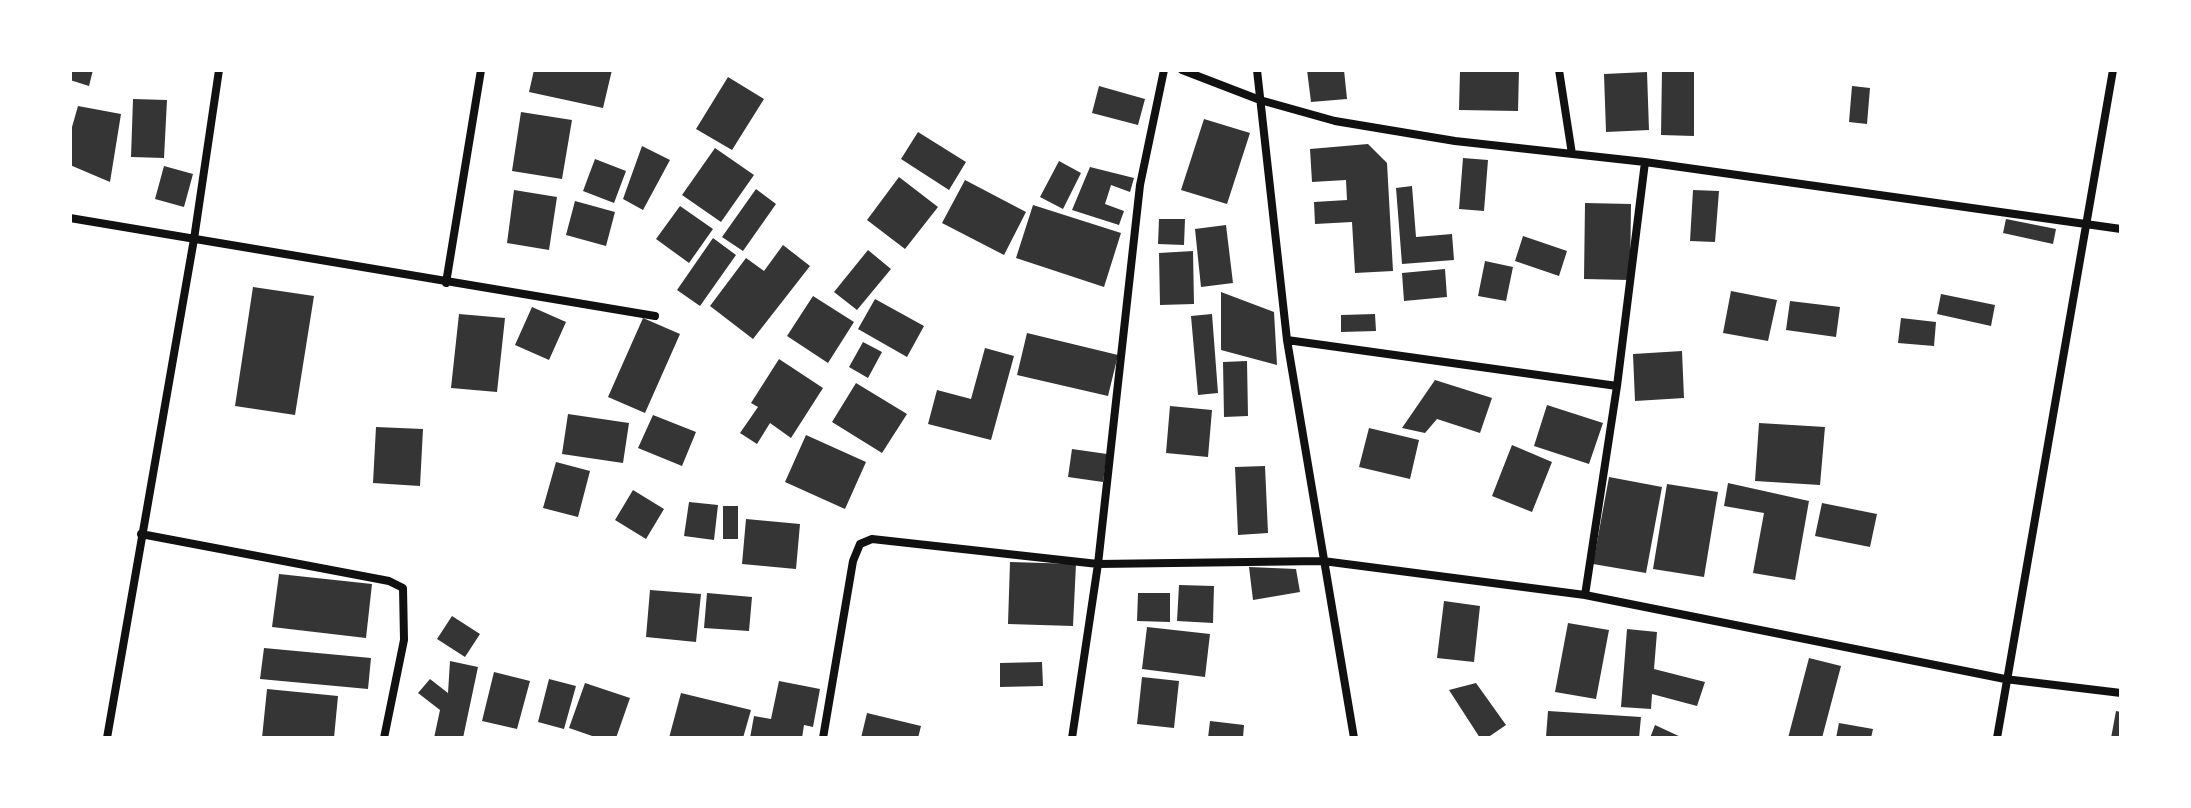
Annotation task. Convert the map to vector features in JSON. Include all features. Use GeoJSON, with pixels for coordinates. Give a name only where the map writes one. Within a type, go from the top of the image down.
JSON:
{"type":"FeatureCollection","features":[{"type":"Feature","properties":{"kind":"street"},"geometry":{"type":"LineString","coordinates":[[107,738],[194,239],[219,70]]}},
{"type":"Feature","properties":{"kind":"street"},"geometry":{"type":"LineString","coordinates":[[446,283],[481,70]]}},
{"type":"Feature","properties":{"kind":"street"},"geometry":{"type":"LineString","coordinates":[[1072,738],[1098,564],[1140,185],[1164,70]]}},
{"type":"Feature","properties":{"kind":"street"},"geometry":{"type":"LineString","coordinates":[[1182,70],[1260,100],[1335,121],[1455,141],[1645,162],[2121,229]]}},
{"type":"Feature","properties":{"kind":"street"},"geometry":{"type":"LineString","coordinates":[[1257,70],[1287,340],[1354,738]]}},
{"type":"Feature","properties":{"kind":"street"},"geometry":{"type":"LineString","coordinates":[[1559,70],[1572,154]]}},
{"type":"Feature","properties":{"kind":"street"},"geometry":{"type":"LineString","coordinates":[[1997,738],[2113,70]]}},
{"type":"Feature","properties":{"kind":"street"},"geometry":{"type":"LineString","coordinates":[[1585,595],[1617,386],[1645,162]]}},
{"type":"Feature","properties":{"kind":"street"},"geometry":{"type":"LineString","coordinates":[[70,218],[655,316]]}},
{"type":"Feature","properties":{"kind":"street"},"geometry":{"type":"LineString","coordinates":[[1287,340],[1617,386]]}},
{"type":"Feature","properties":{"kind":"street"},"geometry":{"type":"LineString","coordinates":[[141,534],[389,581],[403,588],[404,640],[384,738]]}},
{"type":"Feature","properties":{"kind":"street"},"geometry":{"type":"LineString","coordinates":[[823,738],[853,561],[860,544],[872,539],[1098,564],[1323,561],[1585,595],[2005,679],[2121,693]]}},
{"type":"Feature","properties":{"kind":"building"},"geometry":{"type":"Polygon","coordinates":[[[70,70],[93,70],[89,86],[70,80],[70,70]]]}},
{"type":"Feature","properties":{"kind":"building"},"geometry":{"type":"Polygon","coordinates":[[[534,70],[612,70],[603,108],[529,92],[534,70]]]}},
{"type":"Feature","properties":{"kind":"building"},"geometry":{"type":"Polygon","coordinates":[[[1307,70],[1344,70],[1347,99],[1311,102],[1307,70]]]}},
{"type":"Feature","properties":{"kind":"building"},"geometry":{"type":"Polygon","coordinates":[[[1460,70],[1519,70],[1518,111],[1459,110],[1460,70]]]}},
{"type":"Feature","properties":{"kind":"building"},"geometry":{"type":"Polygon","coordinates":[[[1662,70],[1694,70],[1694,136],[1661,135],[1662,70]]]}},
{"type":"Feature","properties":{"kind":"building"},"geometry":{"type":"Polygon","coordinates":[[[1647,72],[1649,130],[1606,132],[1604,74],[1647,72]]]}},
{"type":"Feature","properties":{"kind":"building"},"geometry":{"type":"Polygon","coordinates":[[[728,77],[764,99],[732,150],[696,129],[728,77]]]}},
{"type":"Feature","properties":{"kind":"building"},"geometry":{"type":"Polygon","coordinates":[[[1099,86],[1145,99],[1138,125],[1092,113],[1099,86]]]}},
{"type":"Feature","properties":{"kind":"building"},"geometry":{"type":"Polygon","coordinates":[[[1852,86],[1870,88],[1867,124],[1849,122],[1852,86]]]}},
{"type":"Feature","properties":{"kind":"building"},"geometry":{"type":"Polygon","coordinates":[[[133,99],[167,100],[164,158],[131,157],[133,99]]]}},
{"type":"Feature","properties":{"kind":"building"},"geometry":{"type":"Polygon","coordinates":[[[78,106],[121,114],[110,182],[70,165],[70,134],[78,106]]]}},
{"type":"Feature","properties":{"kind":"building"},"geometry":{"type":"Polygon","coordinates":[[[521,112],[572,120],[562,179],[512,171],[521,112]]]}},
{"type":"Feature","properties":{"kind":"building"},"geometry":{"type":"Polygon","coordinates":[[[1204,119],[1250,133],[1227,204],[1181,190],[1204,119]]]}},
{"type":"Feature","properties":{"kind":"building"},"geometry":{"type":"Polygon","coordinates":[[[918,132],[966,162],[949,190],[901,159],[918,132]]]}},
{"type":"Feature","properties":{"kind":"building"},"geometry":{"type":"Polygon","coordinates":[[[1368,144],[1387,163],[1393,271],[1355,273],[1352,222],[1315,224],[1314,202],[1347,200],[1346,180],[1312,182],[1310,149],[1368,144]]]}},
{"type":"Feature","properties":{"kind":"building"},"geometry":{"type":"Polygon","coordinates":[[[642,146],[670,160],[643,210],[623,199],[642,146]]]}},
{"type":"Feature","properties":{"kind":"building"},"geometry":{"type":"Polygon","coordinates":[[[715,148],[754,175],[721,222],[682,195],[715,148]]]}},
{"type":"Feature","properties":{"kind":"building"},"geometry":{"type":"Polygon","coordinates":[[[1463,158],[1488,160],[1484,211],[1459,209],[1463,158]]]}},
{"type":"Feature","properties":{"kind":"building"},"geometry":{"type":"Polygon","coordinates":[[[595,159],[626,171],[614,203],[583,191],[595,159]]]}},
{"type":"Feature","properties":{"kind":"building"},"geometry":{"type":"Polygon","coordinates":[[[1059,161],[1081,173],[1063,209],[1040,197],[1059,161]]]}},
{"type":"Feature","properties":{"kind":"building"},"geometry":{"type":"Polygon","coordinates":[[[164,166],[193,174],[184,207],[155,199],[164,166]]]}},
{"type":"Feature","properties":{"kind":"building"},"geometry":{"type":"Polygon","coordinates":[[[1090,167],[1134,178],[1130,192],[1111,185],[1105,204],[1124,211],[1119,225],[1072,210],[1090,167]]]}},
{"type":"Feature","properties":{"kind":"building"},"geometry":{"type":"Polygon","coordinates":[[[899,177],[938,207],[905,249],[867,220],[899,177]]]}},
{"type":"Feature","properties":{"kind":"building"},"geometry":{"type":"Polygon","coordinates":[[[965,180],[1026,212],[1004,255],[942,223],[965,180]]]}},
{"type":"Feature","properties":{"kind":"building"},"geometry":{"type":"Polygon","coordinates":[[[1412,186],[1416,237],[1452,234],[1454,260],[1402,264],[1396,188],[1412,186]]]}},
{"type":"Feature","properties":{"kind":"building"},"geometry":{"type":"Polygon","coordinates":[[[756,189],[776,204],[743,251],[722,237],[756,189]]]}},
{"type":"Feature","properties":{"kind":"building"},"geometry":{"type":"Polygon","coordinates":[[[514,190],[557,197],[549,250],[507,243],[514,190]]]}},
{"type":"Feature","properties":{"kind":"building"},"geometry":{"type":"Polygon","coordinates":[[[1693,190],[1719,191],[1715,242],[1690,241],[1693,190]]]}},
{"type":"Feature","properties":{"kind":"building"},"geometry":{"type":"Polygon","coordinates":[[[575,201],[615,212],[606,246],[566,235],[575,201]]]}},
{"type":"Feature","properties":{"kind":"building"},"geometry":{"type":"Polygon","coordinates":[[[1585,203],[1631,204],[1630,280],[1584,279],[1585,203]]]}},
{"type":"Feature","properties":{"kind":"building"},"geometry":{"type":"Polygon","coordinates":[[[1033,205],[1121,233],[1104,287],[1016,258],[1033,205]]]}},
{"type":"Feature","properties":{"kind":"building"},"geometry":{"type":"Polygon","coordinates":[[[680,206],[713,229],[689,263],[656,239],[680,206]]]}},
{"type":"Feature","properties":{"kind":"building"},"geometry":{"type":"Polygon","coordinates":[[[1159,219],[1185,219],[1184,245],[1158,244],[1159,219]]]}},
{"type":"Feature","properties":{"kind":"building"},"geometry":{"type":"Polygon","coordinates":[[[2006,219],[2056,229],[2053,244],[2003,233],[2006,219]]]}},
{"type":"Feature","properties":{"kind":"building"},"geometry":{"type":"Polygon","coordinates":[[[1226,225],[1233,283],[1201,287],[1195,229],[1226,225]]]}},
{"type":"Feature","properties":{"kind":"building"},"geometry":{"type":"Polygon","coordinates":[[[1523,236],[1567,251],[1559,276],[1515,261],[1523,236]]]}},
{"type":"Feature","properties":{"kind":"building"},"geometry":{"type":"Polygon","coordinates":[[[713,238],[736,255],[700,306],[677,290],[713,238]]]}},
{"type":"Feature","properties":{"kind":"building"},"geometry":{"type":"Polygon","coordinates":[[[783,245],[810,266],[753,339],[710,306],[746,258],[764,271],[783,245]]]}},
{"type":"Feature","properties":{"kind":"building"},"geometry":{"type":"Polygon","coordinates":[[[868,250],[891,269],[857,310],[834,292],[868,250]]]}},
{"type":"Feature","properties":{"kind":"building"},"geometry":{"type":"Polygon","coordinates":[[[1193,251],[1194,304],[1160,305],[1159,253],[1193,251]]]}},
{"type":"Feature","properties":{"kind":"building"},"geometry":{"type":"Polygon","coordinates":[[[1485,261],[1513,267],[1506,301],[1478,296],[1485,261]]]}},
{"type":"Feature","properties":{"kind":"building"},"geometry":{"type":"Polygon","coordinates":[[[1445,269],[1447,297],[1404,301],[1402,273],[1445,269]]]}},
{"type":"Feature","properties":{"kind":"building"},"geometry":{"type":"Polygon","coordinates":[[[253,287],[314,296],[295,415],[235,406],[253,287]]]}},
{"type":"Feature","properties":{"kind":"building"},"geometry":{"type":"Polygon","coordinates":[[[1731,291],[1777,300],[1768,341],[1723,333],[1731,291]]]}},
{"type":"Feature","properties":{"kind":"building"},"geometry":{"type":"Polygon","coordinates":[[[1221,292],[1274,312],[1277,365],[1221,350],[1221,292]]]}},
{"type":"Feature","properties":{"kind":"building"},"geometry":{"type":"Polygon","coordinates":[[[1941,294],[1995,305],[1991,326],[1937,314],[1941,294]]]}},
{"type":"Feature","properties":{"kind":"building"},"geometry":{"type":"Polygon","coordinates":[[[813,296],[854,322],[828,363],[787,336],[813,296]]]}},
{"type":"Feature","properties":{"kind":"building"},"geometry":{"type":"Polygon","coordinates":[[[875,299],[924,326],[907,357],[858,329],[875,299]]]}},
{"type":"Feature","properties":{"kind":"building"},"geometry":{"type":"Polygon","coordinates":[[[1790,301],[1840,307],[1836,337],[1786,330],[1790,301]]]}},
{"type":"Feature","properties":{"kind":"building"},"geometry":{"type":"Polygon","coordinates":[[[532,307],[566,322],[549,360],[515,345],[532,307]]]}},
{"type":"Feature","properties":{"kind":"building"},"geometry":{"type":"Polygon","coordinates":[[[459,314],[505,318],[497,392],[451,388],[459,314]]]}},
{"type":"Feature","properties":{"kind":"building"},"geometry":{"type":"Polygon","coordinates":[[[1212,314],[1218,393],[1198,395],[1191,316],[1212,314]]]}},
{"type":"Feature","properties":{"kind":"building"},"geometry":{"type":"Polygon","coordinates":[[[1375,314],[1376,331],[1341,332],[1341,315],[1375,314]]]}},
{"type":"Feature","properties":{"kind":"building"},"geometry":{"type":"Polygon","coordinates":[[[643,318],[680,334],[645,413],[608,397],[643,318]]]}},
{"type":"Feature","properties":{"kind":"building"},"geometry":{"type":"Polygon","coordinates":[[[1901,318],[1936,322],[1934,346],[1898,343],[1901,318]]]}},
{"type":"Feature","properties":{"kind":"building"},"geometry":{"type":"Polygon","coordinates":[[[1027,333],[1118,355],[1108,396],[1017,375],[1027,333]]]}},
{"type":"Feature","properties":{"kind":"building"},"geometry":{"type":"Polygon","coordinates":[[[863,342],[882,352],[868,378],[849,367],[863,342]]]}},
{"type":"Feature","properties":{"kind":"building"},"geometry":{"type":"Polygon","coordinates":[[[985,348],[1014,356],[991,440],[928,424],[937,390],[971,399],[985,348]]]}},
{"type":"Feature","properties":{"kind":"building"},"geometry":{"type":"Polygon","coordinates":[[[1682,351],[1684,398],[1635,401],[1633,354],[1682,351]]]}},
{"type":"Feature","properties":{"kind":"building"},"geometry":{"type":"Polygon","coordinates":[[[779,359],[823,388],[791,438],[770,423],[757,444],[740,433],[758,407],[751,403],[779,359]]]}},
{"type":"Feature","properties":{"kind":"building"},"geometry":{"type":"Polygon","coordinates":[[[1247,361],[1248,416],[1224,417],[1223,362],[1247,361]]]}},
{"type":"Feature","properties":{"kind":"building"},"geometry":{"type":"Polygon","coordinates":[[[1435,380],[1492,398],[1480,433],[1437,419],[1425,433],[1402,428],[1435,380]]]}},
{"type":"Feature","properties":{"kind":"building"},"geometry":{"type":"Polygon","coordinates":[[[856,383],[907,414],[882,453],[832,422],[856,383]]]}},
{"type":"Feature","properties":{"kind":"building"},"geometry":{"type":"Polygon","coordinates":[[[1547,405],[1603,423],[1589,464],[1534,446],[1547,405]]]}},
{"type":"Feature","properties":{"kind":"building"},"geometry":{"type":"Polygon","coordinates":[[[1170,406],[1212,410],[1208,457],[1166,453],[1170,406]]]}},
{"type":"Feature","properties":{"kind":"building"},"geometry":{"type":"Polygon","coordinates":[[[568,414],[629,423],[623,463],[562,454],[568,414]]]}},
{"type":"Feature","properties":{"kind":"building"},"geometry":{"type":"Polygon","coordinates":[[[653,415],[696,432],[682,466],[638,448],[653,415]]]}},
{"type":"Feature","properties":{"kind":"building"},"geometry":{"type":"Polygon","coordinates":[[[1759,423],[1825,427],[1820,485],[1755,481],[1759,423]]]}},
{"type":"Feature","properties":{"kind":"building"},"geometry":{"type":"Polygon","coordinates":[[[376,427],[423,429],[420,486],[373,483],[376,427]]]}},
{"type":"Feature","properties":{"kind":"building"},"geometry":{"type":"Polygon","coordinates":[[[1369,428],[1419,440],[1410,479],[1359,467],[1369,428]]]}},
{"type":"Feature","properties":{"kind":"building"},"geometry":{"type":"Polygon","coordinates":[[[806,435],[866,462],[845,509],[785,482],[806,435]]]}},
{"type":"Feature","properties":{"kind":"building"},"geometry":{"type":"Polygon","coordinates":[[[1512,445],[1552,462],[1532,512],[1492,496],[1512,445]]]}},
{"type":"Feature","properties":{"kind":"building"},"geometry":{"type":"Polygon","coordinates":[[[1072,449],[1107,454],[1103,482],[1068,477],[1072,449]]]}},
{"type":"Feature","properties":{"kind":"building"},"geometry":{"type":"Polygon","coordinates":[[[556,462],[590,471],[578,517],[543,508],[556,462]]]}},
{"type":"Feature","properties":{"kind":"building"},"geometry":{"type":"Polygon","coordinates":[[[1265,466],[1268,533],[1238,535],[1235,467],[1265,466]]]}},
{"type":"Feature","properties":{"kind":"building"},"geometry":{"type":"Polygon","coordinates":[[[1609,477],[1662,487],[1646,573],[1593,564],[1609,477]]]}},
{"type":"Feature","properties":{"kind":"building"},"geometry":{"type":"Polygon","coordinates":[[[1728,483],[1809,501],[1795,580],[1753,573],[1764,513],[1724,506],[1728,483]]]}},
{"type":"Feature","properties":{"kind":"building"},"geometry":{"type":"Polygon","coordinates":[[[1667,484],[1718,492],[1704,577],[1653,569],[1667,484]]]}},
{"type":"Feature","properties":{"kind":"building"},"geometry":{"type":"Polygon","coordinates":[[[633,490],[664,509],[646,539],[615,520],[633,490]]]}},
{"type":"Feature","properties":{"kind":"building"},"geometry":{"type":"Polygon","coordinates":[[[689,502],[718,505],[714,540],[684,536],[689,502]]]}},
{"type":"Feature","properties":{"kind":"building"},"geometry":{"type":"Polygon","coordinates":[[[1822,503],[1877,514],[1870,547],[1815,536],[1822,503]]]}},
{"type":"Feature","properties":{"kind":"building"},"geometry":{"type":"Polygon","coordinates":[[[723,506],[738,506],[738,539],[723,539],[723,506]]]}},
{"type":"Feature","properties":{"kind":"building"},"geometry":{"type":"Polygon","coordinates":[[[746,519],[800,524],[796,569],[742,564],[746,519]]]}},
{"type":"Feature","properties":{"kind":"building"},"geometry":{"type":"Polygon","coordinates":[[[1010,562],[1076,564],[1073,626],[1008,624],[1010,562]]]}},
{"type":"Feature","properties":{"kind":"building"},"geometry":{"type":"Polygon","coordinates":[[[1249,567],[1296,569],[1300,592],[1253,600],[1249,567]]]}},
{"type":"Feature","properties":{"kind":"building"},"geometry":{"type":"Polygon","coordinates":[[[279,574],[372,584],[366,638],[272,627],[279,574]]]}},
{"type":"Feature","properties":{"kind":"building"},"geometry":{"type":"Polygon","coordinates":[[[1179,585],[1214,586],[1213,623],[1177,621],[1179,585]]]}},
{"type":"Feature","properties":{"kind":"building"},"geometry":{"type":"Polygon","coordinates":[[[650,590],[701,594],[696,642],[646,637],[650,590]]]}},
{"type":"Feature","properties":{"kind":"building"},"geometry":{"type":"Polygon","coordinates":[[[707,593],[752,597],[749,631],[704,628],[707,593]]]}},
{"type":"Feature","properties":{"kind":"building"},"geometry":{"type":"Polygon","coordinates":[[[1138,593],[1170,593],[1170,622],[1137,621],[1138,593]]]}},
{"type":"Feature","properties":{"kind":"building"},"geometry":{"type":"Polygon","coordinates":[[[1444,601],[1480,606],[1474,662],[1437,658],[1444,601]]]}},
{"type":"Feature","properties":{"kind":"building"},"geometry":{"type":"Polygon","coordinates":[[[452,616],[480,634],[465,657],[437,639],[452,616]]]}},
{"type":"Feature","properties":{"kind":"building"},"geometry":{"type":"Polygon","coordinates":[[[1568,623],[1609,630],[1596,699],[1555,692],[1568,623]]]}},
{"type":"Feature","properties":{"kind":"building"},"geometry":{"type":"Polygon","coordinates":[[[1147,627],[1210,634],[1205,677],[1142,669],[1147,627]]]}},
{"type":"Feature","properties":{"kind":"building"},"geometry":{"type":"Polygon","coordinates":[[[1627,629],[1657,632],[1654,669],[1705,682],[1697,706],[1652,694],[1651,709],[1621,707],[1627,629]]]}},
{"type":"Feature","properties":{"kind":"building"},"geometry":{"type":"Polygon","coordinates":[[[264,648],[371,658],[368,689],[260,679],[264,648]]]}},
{"type":"Feature","properties":{"kind":"building"},"geometry":{"type":"Polygon","coordinates":[[[1809,658],[1841,666],[1822,738],[1788,738],[1809,658]]]}},
{"type":"Feature","properties":{"kind":"building"},"geometry":{"type":"Polygon","coordinates":[[[450,661],[478,667],[463,738],[434,738],[440,710],[418,693],[430,679],[448,693],[450,661]]]}},
{"type":"Feature","properties":{"kind":"building"},"geometry":{"type":"Polygon","coordinates":[[[1042,662],[1043,686],[1000,687],[1000,663],[1042,662]]]}},
{"type":"Feature","properties":{"kind":"building"},"geometry":{"type":"Polygon","coordinates":[[[494,672],[530,681],[517,729],[482,721],[494,672]]]}},
{"type":"Feature","properties":{"kind":"building"},"geometry":{"type":"Polygon","coordinates":[[[1142,677],[1179,681],[1174,728],[1137,724],[1142,677]]]}},
{"type":"Feature","properties":{"kind":"building"},"geometry":{"type":"Polygon","coordinates":[[[549,679],[576,686],[564,729],[538,722],[549,679]]]}},
{"type":"Feature","properties":{"kind":"building"},"geometry":{"type":"Polygon","coordinates":[[[779,681],[820,689],[813,727],[804,725],[802,738],[750,738],[754,716],[771,719],[779,681]]]}},
{"type":"Feature","properties":{"kind":"building"},"geometry":{"type":"Polygon","coordinates":[[[585,683],[630,698],[616,738],[598,738],[569,728],[585,683]]]}},
{"type":"Feature","properties":{"kind":"building"},"geometry":{"type":"Polygon","coordinates":[[[1476,683],[1506,725],[1487,738],[1480,738],[1449,690],[1476,683]]]}},
{"type":"Feature","properties":{"kind":"building"},"geometry":{"type":"Polygon","coordinates":[[[267,689],[338,696],[334,738],[262,738],[267,689]]]}},
{"type":"Feature","properties":{"kind":"building"},"geometry":{"type":"Polygon","coordinates":[[[681,693],[751,710],[743,738],[669,738],[681,693]]]}},
{"type":"Feature","properties":{"kind":"building"},"geometry":{"type":"Polygon","coordinates":[[[1548,711],[1641,717],[1639,738],[1546,737],[1548,711]]]}},
{"type":"Feature","properties":{"kind":"building"},"geometry":{"type":"Polygon","coordinates":[[[2116,711],[2121,712],[2121,738],[2111,738],[2116,711]]]}},
{"type":"Feature","properties":{"kind":"building"},"geometry":{"type":"Polygon","coordinates":[[[867,713],[921,726],[918,738],[861,738],[867,713]]]}},
{"type":"Feature","properties":{"kind":"building"},"geometry":{"type":"Polygon","coordinates":[[[1210,721],[1244,725],[1243,738],[1208,738],[1210,721]]]}},
{"type":"Feature","properties":{"kind":"building"},"geometry":{"type":"Polygon","coordinates":[[[1839,723],[1873,729],[1871,738],[1836,738],[1839,723]]]}},
{"type":"Feature","properties":{"kind":"building"},"geometry":{"type":"Polygon","coordinates":[[[1655,725],[1683,738],[1650,738],[1655,725]]]}}]}
